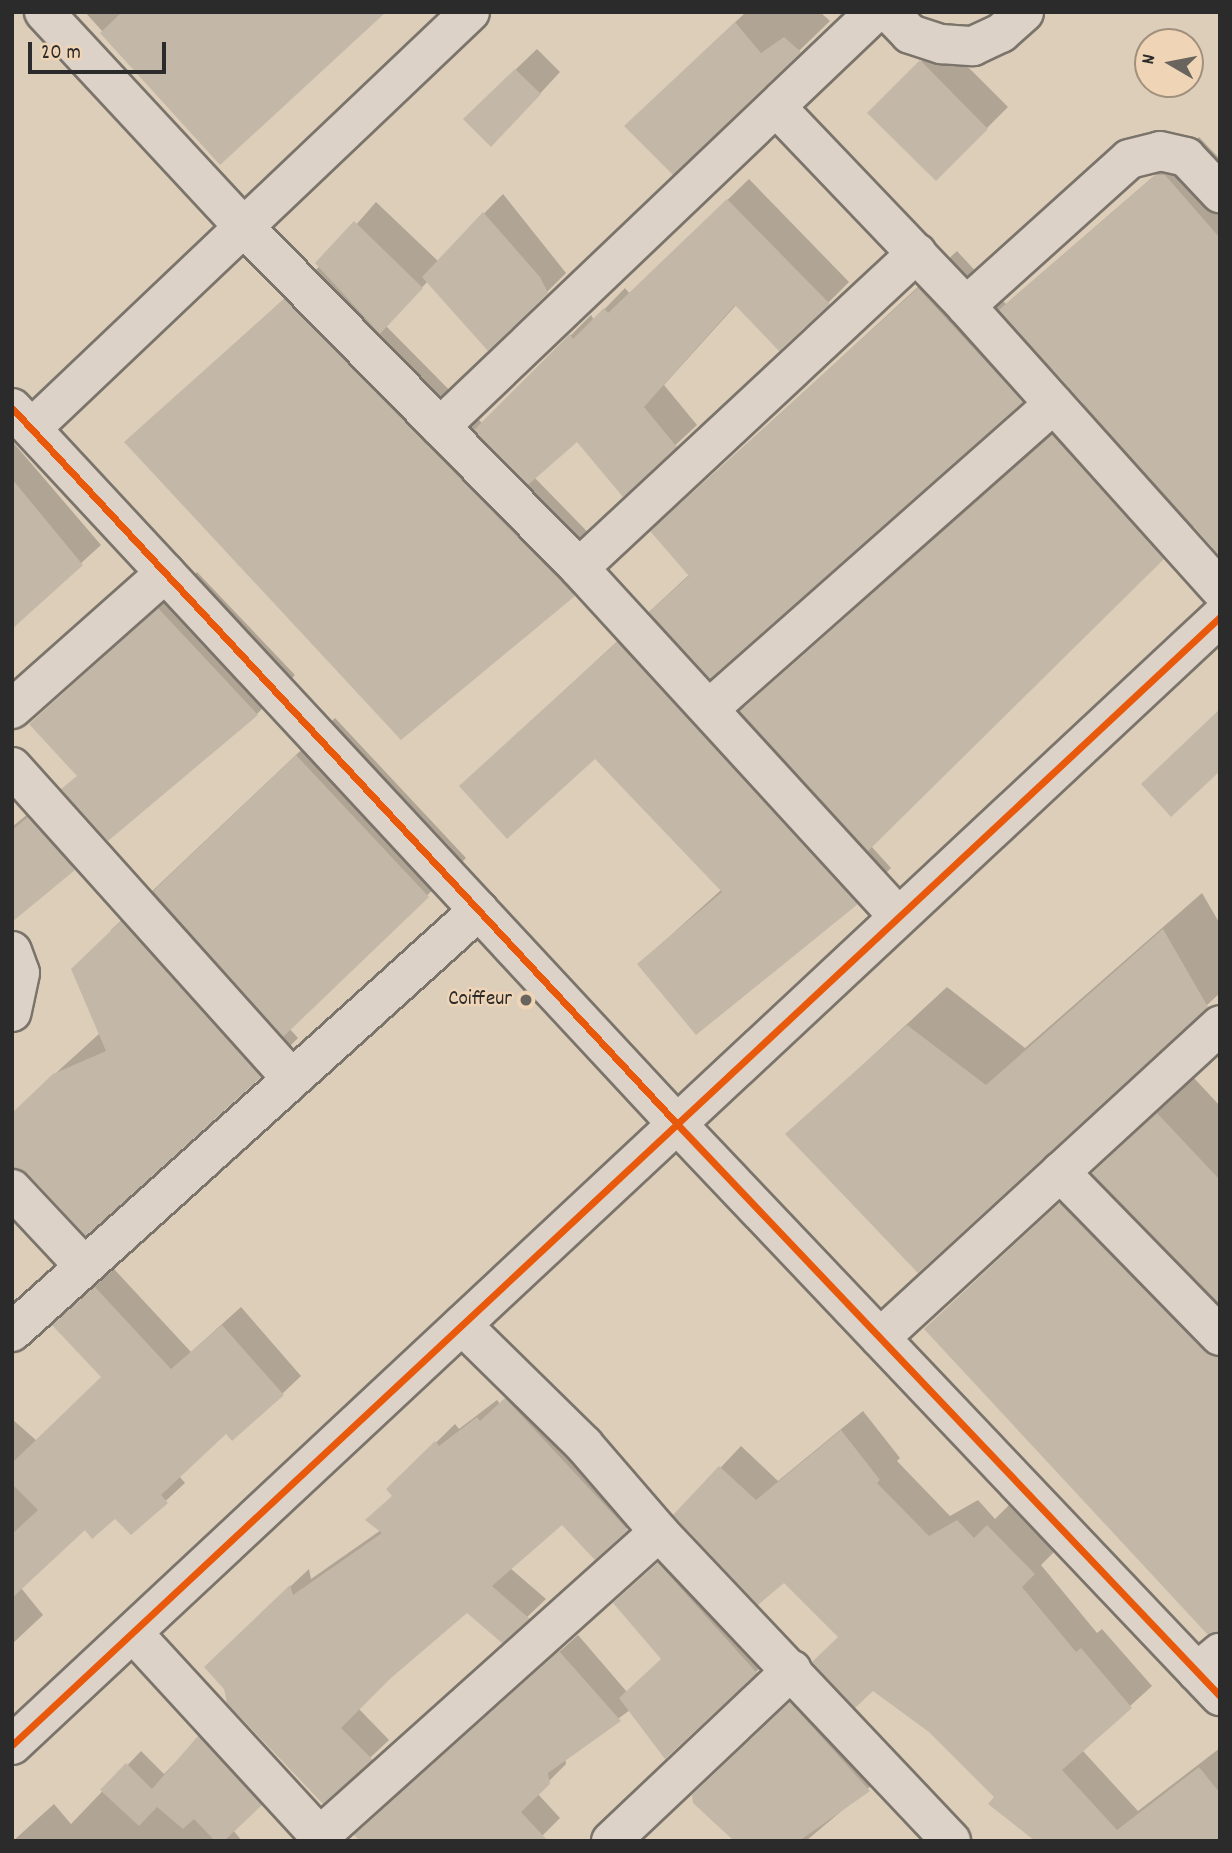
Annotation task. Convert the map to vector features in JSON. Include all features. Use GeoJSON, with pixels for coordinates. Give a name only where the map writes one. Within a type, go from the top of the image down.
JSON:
{"type":"FeatureCollection","features":[{"type":"Feature","properties":{"kind":"street"},"geometry":{"type":"LineString","coordinates":[[470,12],[243,226],[22,418],[677,1124],[880,1338],[1212,1674]]}},
{"type":"Feature","properties":{"kind":"street"},"geometry":{"type":"LineString","coordinates":[[440,427],[875,12]]}},
{"type":"Feature","properties":{"kind":"street"},"geometry":{"type":"LineString","coordinates":[[889,12],[910,34],[941,44],[972,46],[1001,33],[1024,12]]}},
{"type":"Feature","properties":{"kind":"street"},"geometry":{"type":"LineString","coordinates":[[61,18],[243,226],[579,568],[898,916]]}},
{"type":"Feature","properties":{"kind":"street"},"geometry":{"type":"LineString","coordinates":[[777,108],[966,306],[1220,589]]}},
{"type":"Feature","properties":{"kind":"street"},"geometry":{"type":"LineString","coordinates":[[966,306],[1129,159],[1160,151],[1186,157],[1220,193]]}},
{"type":"Feature","properties":{"kind":"street"},"geometry":{"type":"LineString","coordinates":[[579,568],[917,253]]}},
{"type":"Feature","properties":{"kind":"street"},"geometry":{"type":"LineString","coordinates":[[710,708],[1054,404]]}},
{"type":"Feature","properties":{"kind":"street"},"geometry":{"type":"LineString","coordinates":[[12,709],[165,573]]}},
{"type":"Feature","properties":{"kind":"street"},"geometry":{"type":"LineString","coordinates":[[12,1745],[1220,617]]}},
{"type":"Feature","properties":{"kind":"street"},"geometry":{"type":"LineString","coordinates":[[12,766],[290,1077]]}},
{"type":"Feature","properties":{"kind":"street"},"geometry":{"type":"LineString","coordinates":[[12,1332],[290,1077],[479,910]]}},
{"type":"Feature","properties":{"kind":"street"},"geometry":{"type":"LineString","coordinates":[[12,951],[20,973],[12,1012]]}},
{"type":"Feature","properties":{"kind":"street"},"geometry":{"type":"LineString","coordinates":[[880,1338],[1220,1025]]}},
{"type":"Feature","properties":{"kind":"street"},"geometry":{"type":"LineString","coordinates":[[1060,1172],[1220,1336]]}},
{"type":"Feature","properties":{"kind":"street"},"geometry":{"type":"LineString","coordinates":[[12,1189],[84,1266]]}},
{"type":"Feature","properties":{"kind":"street"},"geometry":{"type":"LineString","coordinates":[[462,1325],[584,1445],[659,1532],[792,1670],[936,1836]]}},
{"type":"Feature","properties":{"kind":"street"},"geometry":{"type":"LineString","coordinates":[[133,1633],[322,1839],[659,1532]]}},
{"type":"Feature","properties":{"kind":"street"},"geometry":{"type":"LineString","coordinates":[[611,1841],[792,1670]]}},
{"type":"Feature","properties":{"kind":"building"},"geometry":{"type":"Polygon","coordinates":[[[122,12],[386,12],[220,165],[100,33],[122,12]]]}},
{"type":"Feature","properties":{"kind":"building"},"geometry":{"type":"Polygon","coordinates":[[[735,22],[761,53],[784,37],[801,52],[673,175],[624,126],[735,22]]]}},
{"type":"Feature","properties":{"kind":"building"},"geometry":{"type":"Polygon","coordinates":[[[920,60],[988,129],[936,181],[867,113],[920,60]]]}},
{"type":"Feature","properties":{"kind":"building"},"geometry":{"type":"Polygon","coordinates":[[[515,69],[541,94],[491,147],[463,119],[515,69]]]}},
{"type":"Feature","properties":{"kind":"building"},"geometry":{"type":"Polygon","coordinates":[[[1155,175],[1165,175],[1220,238],[1220,556],[999,310],[1155,175]]]}},
{"type":"Feature","properties":{"kind":"building"},"geometry":{"type":"Polygon","coordinates":[[[727,199],[830,304],[779,351],[735,305],[644,407],[677,447],[623,497],[577,442],[528,485],[474,430],[570,334],[573,339],[604,308],[608,313],[727,199]]]}},
{"type":"Feature","properties":{"kind":"building"},"geometry":{"type":"Polygon","coordinates":[[[483,212],[540,277],[548,293],[488,351],[422,277],[483,212]]]}},
{"type":"Feature","properties":{"kind":"building"},"geometry":{"type":"Polygon","coordinates":[[[354,221],[423,288],[380,334],[315,263],[354,221]]]}},
{"type":"Feature","properties":{"kind":"building"},"geometry":{"type":"Polygon","coordinates":[[[918,288],[1023,402],[710,679],[649,612],[689,576],[650,531],[918,288]]]}},
{"type":"Feature","properties":{"kind":"building"},"geometry":{"type":"Polygon","coordinates":[[[284,299],[575,596],[401,740],[124,442],[284,299]]]}},
{"type":"Feature","properties":{"kind":"building"},"geometry":{"type":"Polygon","coordinates":[[[1052,435],[1164,559],[868,851],[740,711],[1052,435]]]}},
{"type":"Feature","properties":{"kind":"building"},"geometry":{"type":"Polygon","coordinates":[[[12,479],[83,565],[12,629],[12,479]]]}},
{"type":"Feature","properties":{"kind":"building"},"geometry":{"type":"Polygon","coordinates":[[[158,608],[258,715],[108,841],[61,789],[77,776],[29,724],[158,608]]]}},
{"type":"Feature","properties":{"kind":"building"},"geometry":{"type":"Polygon","coordinates":[[[617,642],[858,904],[696,1035],[637,964],[722,892],[595,759],[507,839],[459,786],[617,642]]]}},
{"type":"Feature","properties":{"kind":"building"},"geometry":{"type":"Polygon","coordinates":[[[1220,709],[1220,771],[1171,817],[1141,784],[1220,709]]]}},
{"type":"Feature","properties":{"kind":"building"},"geometry":{"type":"Polygon","coordinates":[[[296,755],[429,897],[283,1037],[153,891],[296,755]]]}},
{"type":"Feature","properties":{"kind":"building"},"geometry":{"type":"Polygon","coordinates":[[[28,817],[75,870],[12,922],[12,830],[28,817]]]}},
{"type":"Feature","properties":{"kind":"building"},"geometry":{"type":"Polygon","coordinates":[[[121,921],[261,1077],[86,1236],[28,1174],[12,1168],[12,1113],[53,1074],[106,1051],[71,969],[121,921]]]}},
{"type":"Feature","properties":{"kind":"building"},"geometry":{"type":"Polygon","coordinates":[[[1163,929],[1208,1007],[918,1273],[785,1134],[907,1025],[986,1085],[1163,929]]]}},
{"type":"Feature","properties":{"kind":"building"},"geometry":{"type":"Polygon","coordinates":[[[1157,1113],[1220,1180],[1220,1304],[1092,1173],[1157,1113]]]}},
{"type":"Feature","properties":{"kind":"building"},"geometry":{"type":"Polygon","coordinates":[[[1059,1203],[1204,1351],[1220,1357],[1220,1632],[1208,1635],[924,1329],[1059,1203]]]}},
{"type":"Feature","properties":{"kind":"building"},"geometry":{"type":"Polygon","coordinates":[[[95,1287],[171,1369],[222,1325],[284,1395],[232,1441],[226,1434],[161,1495],[168,1503],[131,1535],[115,1519],[92,1539],[85,1530],[12,1598],[12,1534],[38,1510],[12,1484],[12,1463],[101,1377],[52,1325],[95,1287]]]}},
{"type":"Feature","properties":{"kind":"building"},"geometry":{"type":"Polygon","coordinates":[[[505,1398],[628,1530],[595,1560],[562,1525],[492,1586],[530,1619],[502,1643],[467,1613],[391,1678],[341,1728],[373,1760],[323,1804],[227,1703],[224,1689],[204,1667],[290,1585],[293,1595],[382,1533],[365,1520],[392,1496],[386,1489],[435,1441],[439,1446],[477,1417],[480,1421],[505,1398]]]}},
{"type":"Feature","properties":{"kind":"building"},"geometry":{"type":"Polygon","coordinates":[[[841,1430],[880,1480],[877,1483],[929,1536],[957,1520],[974,1538],[987,1525],[1035,1574],[1022,1587],[1076,1652],[1081,1648],[1132,1708],[1062,1770],[1117,1830],[1199,1767],[1220,1793],[1220,1841],[1035,1841],[988,1804],[994,1797],[929,1732],[873,1691],[855,1708],[812,1662],[838,1637],[784,1583],[758,1605],[673,1515],[719,1466],[756,1500],[841,1430]]]}},
{"type":"Feature","properties":{"kind":"building"},"geometry":{"type":"Polygon","coordinates":[[[658,1563],[757,1673],[665,1759],[619,1698],[661,1659],[613,1603],[658,1563]]]}},
{"type":"Feature","properties":{"kind":"building"},"geometry":{"type":"Polygon","coordinates":[[[559,1651],[621,1721],[548,1773],[550,1784],[521,1812],[548,1841],[360,1841],[354,1835],[559,1651]]]}},
{"type":"Feature","properties":{"kind":"building"},"geometry":{"type":"Polygon","coordinates":[[[790,1702],[870,1791],[799,1841],[734,1841],[693,1803],[692,1795],[790,1702]]]}},
{"type":"Feature","properties":{"kind":"building"},"geometry":{"type":"Polygon","coordinates":[[[198,1736],[262,1805],[224,1841],[215,1841],[194,1819],[183,1829],[157,1807],[139,1826],[100,1790],[126,1763],[152,1789],[198,1736]]]}},
{"type":"Feature","properties":{"kind":"cycle path"},"geometry":{"type":"LineString","coordinates":[[12,408],[677,1124],[1220,1696]]}},
{"type":"Feature","properties":{"kind":"cycle path"},"geometry":{"type":"LineString","coordinates":[[12,1745],[1220,617]]}},
{"type":"Feature","properties":{"kind":"place","name":"Coiffeur"},"geometry":{"type":"Point","coordinates":[526,1000]}}]}
